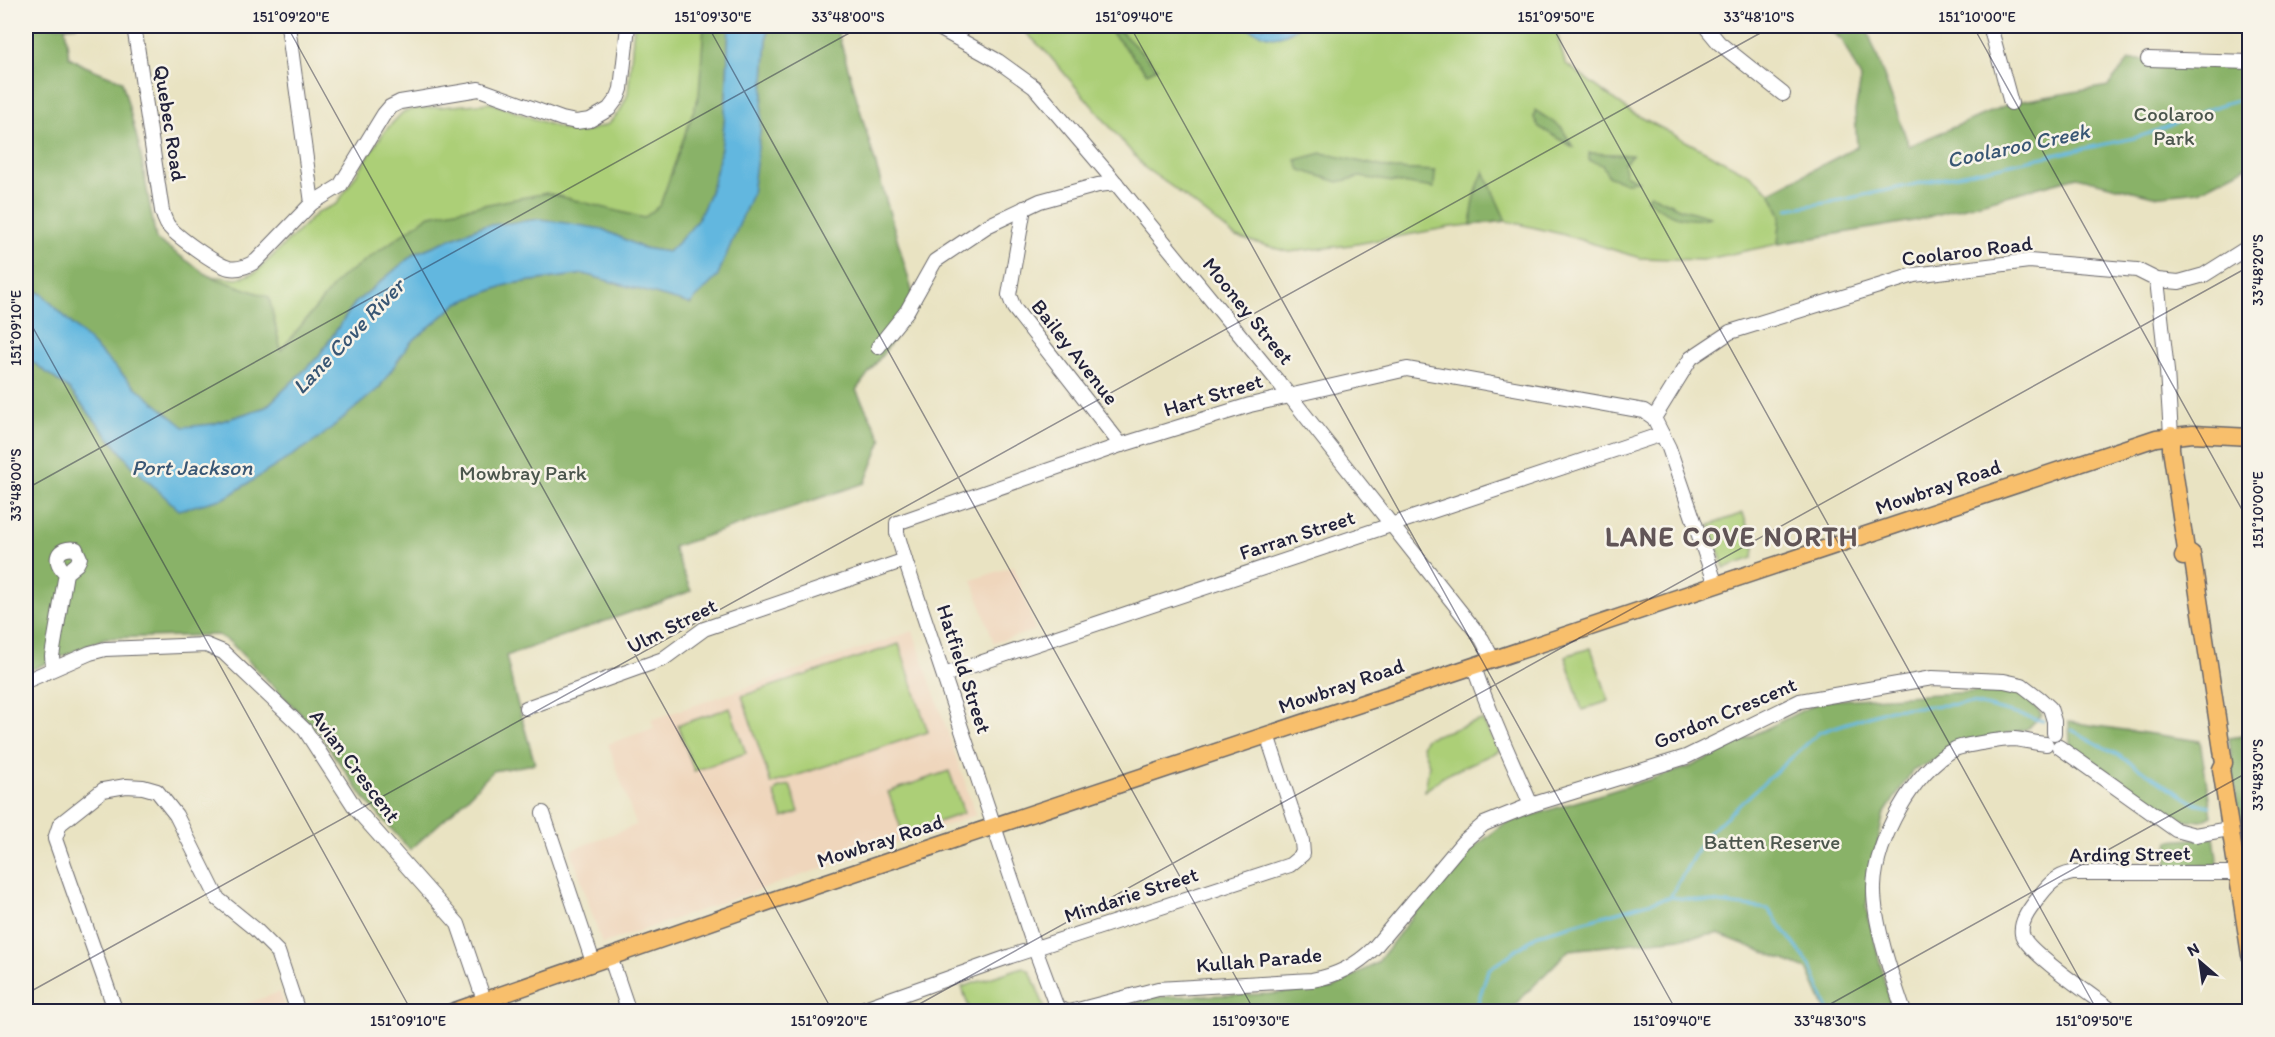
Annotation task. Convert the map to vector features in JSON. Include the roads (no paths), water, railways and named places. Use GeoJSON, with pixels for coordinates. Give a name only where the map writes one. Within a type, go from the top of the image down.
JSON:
{"type":"FeatureCollection","features":[{"type":"Feature","properties":{"kind":"main road","name":"Mowbray Road"},"geometry":{"type":"LineString","coordinates":[[452,1011],[2090,459],[2171,435],[2250,437]]}},
{"type":"Feature","properties":{"kind":"main road"},"geometry":{"type":"LineString","coordinates":[[2171,435],[2186,550],[2182,555],[2215,765],[2220,769],[2236,873],[2246,909],[2250,955]]}},
{"type":"Feature","properties":{"kind":"street","name":"Quebec Road"},"geometry":{"type":"LineString","coordinates":[[134,26],[162,210],[167,225],[223,266],[242,268],[256,261],[312,203]]}},
{"type":"Feature","properties":{"kind":"street"},"geometry":{"type":"LineString","coordinates":[[288,26],[312,203],[340,186],[384,114],[390,107],[400,102],[479,89],[569,121],[583,121],[596,117],[614,103],[621,89],[628,26]]}},
{"type":"Feature","properties":{"kind":"street","name":"Mooney Street"},"geometry":{"type":"LineString","coordinates":[[935,26],[998,61],[1034,87],[1116,183],[1289,395],[1482,639],[1493,660]]}},
{"type":"Feature","properties":{"kind":"street"},"geometry":{"type":"LineString","coordinates":[[1705,26],[1719,43],[1783,94]]}},
{"type":"Feature","properties":{"kind":"street"},"geometry":{"type":"LineString","coordinates":[[1990,26],[2011,103]]}},
{"type":"Feature","properties":{"kind":"street"},"geometry":{"type":"LineString","coordinates":[[2148,59],[2250,62]]}},
{"type":"Feature","properties":{"kind":"street"},"geometry":{"type":"LineString","coordinates":[[878,347],[907,311],[935,261],[987,226],[1040,201],[1098,185],[1116,183]]}},
{"type":"Feature","properties":{"kind":"street","name":"Bailey Avenue"},"geometry":{"type":"LineString","coordinates":[[1024,208],[1009,295],[1014,308],[1120,445]]}},
{"type":"Feature","properties":{"kind":"street","name":"Coolaroo Road"},"geometry":{"type":"LineString","coordinates":[[1654,418],[1691,358],[1730,332],[1914,276],[2030,261],[2137,270],[2157,280],[2178,282],[2204,275],[2250,246]]}},
{"type":"Feature","properties":{"kind":"street"},"geometry":{"type":"LineString","coordinates":[[2157,280],[2171,435]]}},
{"type":"Feature","properties":{"kind":"street","name":"Hart Street"},"geometry":{"type":"LineString","coordinates":[[897,523],[1120,445],[1289,395],[1407,369],[1623,406],[1644,411],[1654,418]]}},
{"type":"Feature","properties":{"kind":"street"},"geometry":{"type":"LineString","coordinates":[[1654,418],[1662,434],[1716,585]]}},
{"type":"Feature","properties":{"kind":"street","name":"Farran Street"},"geometry":{"type":"LineString","coordinates":[[944,675],[1662,434]]}},
{"type":"Feature","properties":{"kind":"street","name":"Hatfield Street"},"geometry":{"type":"LineString","coordinates":[[897,523],[897,533],[905,560],[994,827]]}},
{"type":"Feature","properties":{"kind":"street","name":"Ulm Street"},"geometry":{"type":"LineString","coordinates":[[526,708],[663,659],[704,628],[905,560]]}},
{"type":"Feature","properties":{"kind":"street"},"geometry":{"type":"LineString","coordinates":[[53,668],[52,656],[66,573]]}},
{"type":"Feature","properties":{"kind":"street","name":"Avian Crescent"},"geometry":{"type":"LineString","coordinates":[[26,681],[53,668],[105,649],[206,645],[223,652],[305,730],[357,809],[458,924],[484,1000]]}},
{"type":"Feature","properties":{"kind":"street"},"geometry":{"type":"LineString","coordinates":[[1474,667],[1493,722],[1503,739],[1531,805]]}},
{"type":"Feature","properties":{"kind":"street","name":"Gordon Crescent"},"geometry":{"type":"LineString","coordinates":[[1531,805],[1686,757],[1800,701],[1932,678],[2004,681],[2022,685],[2050,708],[2054,721],[2053,741]]}},
{"type":"Feature","properties":{"kind":"street","name":"Mindarie Street"},"geometry":{"type":"LineString","coordinates":[[853,1011],[1290,865],[1303,854],[1302,841],[1267,735]]}},
{"type":"Feature","properties":{"kind":"street"},"geometry":{"type":"LineString","coordinates":[[1904,1011],[1890,972],[1875,906],[1874,885],[1881,854],[1894,820],[1923,773],[1957,748],[2013,739],[2053,741],[2176,830],[2194,835],[2229,829]]}},
{"type":"Feature","properties":{"kind":"street"},"geometry":{"type":"LineString","coordinates":[[116,1011],[56,839],[60,824],[103,790],[126,786],[157,791],[167,802],[176,815],[218,899],[255,929],[278,952],[298,1011]]}},
{"type":"Feature","properties":{"kind":"street","name":"Kullah Parade"},"geometry":{"type":"LineString","coordinates":[[994,827],[1057,1008],[1069,1011],[1158,989],[1331,977],[1361,960],[1374,948],[1463,842],[1484,824],[1531,805]]}},
{"type":"Feature","properties":{"kind":"street"},"geometry":{"type":"LineString","coordinates":[[543,813],[593,962]]}},
{"type":"Feature","properties":{"kind":"street","name":"Arding Street"},"geometry":{"type":"LineString","coordinates":[[2114,1011],[2035,953],[2024,940],[2023,922],[2044,889],[2062,875],[2236,873]]}},
{"type":"Feature","properties":{"kind":"street"},"geometry":{"type":"LineString","coordinates":[[610,956],[629,1011]]}},
{"type":"Feature","properties":{"kind":"street"},"geometry":{"type":"LineString","coordinates":[[895,998],[900,1011]]}},
{"type":"Feature","properties":{"kind":"water","name":"Port Jackson"},"geometry":{"type":"Polygon","coordinates":[[[729,26],[768,26],[760,132],[752,194],[717,277],[690,304],[584,274],[509,284],[458,303],[410,343],[379,388],[317,440],[225,498],[179,510],[134,468],[70,390],[26,357],[26,288],[42,294],[132,384],[184,427],[213,424],[266,407],[318,357],[355,303],[414,254],[482,226],[541,219],[602,229],[643,248],[668,252],[696,222],[709,196],[716,173],[724,124],[729,26]]]}},
{"type":"Feature","properties":{"kind":"water"},"geometry":{"type":"Polygon","coordinates":[[[1242,26],[1296,26],[1297,28],[1276,37],[1242,26]]]}},
{"type":"Feature","properties":{"kind":"waterway","name":"Coolaroo Creek"},"geometry":{"type":"LineString","coordinates":[[1788,209],[2134,138],[2220,105],[2250,98]]}},
{"type":"Feature","properties":{"kind":"waterway"},"geometry":{"type":"LineString","coordinates":[[1475,1012],[1488,970],[1539,934],[1670,897],[1706,835],[1820,732],[1890,709],[1973,703],[2043,721]]}},
{"type":"Feature","properties":{"kind":"waterway"},"geometry":{"type":"LineString","coordinates":[[2072,730],[2120,756],[2194,803],[2210,806]]}},
{"type":"Feature","properties":{"kind":"waterway"},"geometry":{"type":"LineString","coordinates":[[2244,805],[2250,803]]}},
{"type":"Feature","properties":{"kind":"waterway"},"geometry":{"type":"LineString","coordinates":[[1670,897],[1768,909],[1810,965],[1829,1012]]}},
{"type":"Feature","properties":{"kind":"district","name":"LANE COVE NORTH"},"geometry":{"type":"Point","coordinates":[1732,537]}},
{"type":"Feature","properties":{"kind":"park label","name":"Coolaroo Park"},"geometry":{"type":"Point","coordinates":[2174,126]}},
{"type":"Feature","properties":{"kind":"park label","name":"Mowbray Park"},"geometry":{"type":"Point","coordinates":[523,473]}},
{"type":"Feature","properties":{"kind":"park label","name":"Batten Reserve"},"geometry":{"type":"Point","coordinates":[1772,842]}},
{"type":"Feature","properties":{"kind":"water label","name":"Lane Cove River"},"geometry":{"type":"Point","coordinates":[348,336]}}]}
